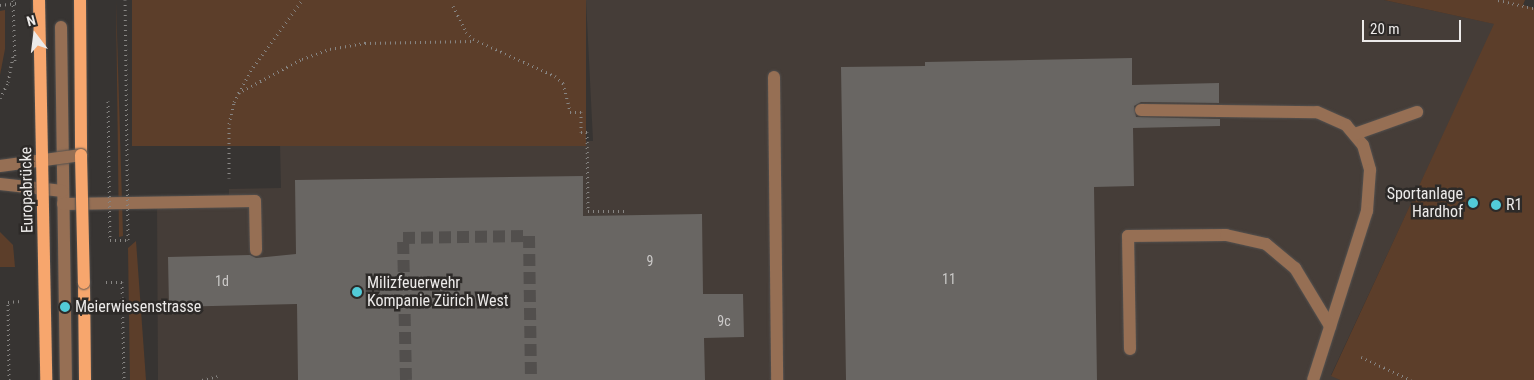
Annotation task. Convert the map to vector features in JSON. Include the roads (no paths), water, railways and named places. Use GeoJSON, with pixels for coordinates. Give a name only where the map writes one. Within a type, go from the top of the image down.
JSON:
{"type":"FeatureCollection","features":[{"type":"Feature","properties":{"kind":"main road","name":"Europabrücke"},"geometry":{"type":"LineString","coordinates":[[39,0],[46,380]]}},
{"type":"Feature","properties":{"kind":"main road"},"geometry":{"type":"LineString","coordinates":[[80,0],[85,380]]}},
{"type":"Feature","properties":{"kind":"street"},"geometry":{"type":"LineString","coordinates":[[61,27],[66,380]]}},
{"type":"Feature","properties":{"kind":"street"},"geometry":{"type":"LineString","coordinates":[[774,77],[777,380]]}},
{"type":"Feature","properties":{"kind":"street"},"geometry":{"type":"LineString","coordinates":[[1140,110],[1299,110],[1332,117],[1355,134],[1368,158],[1369,197],[1313,380]]}},
{"type":"Feature","properties":{"kind":"street"},"geometry":{"type":"LineString","coordinates":[[1355,134],[1417,112]]}},
{"type":"Feature","properties":{"kind":"street"},"geometry":{"type":"LineString","coordinates":[[0,166],[81,155]]}},
{"type":"Feature","properties":{"kind":"street"},"geometry":{"type":"LineString","coordinates":[[0,184],[63,191]]}},
{"type":"Feature","properties":{"kind":"street"},"geometry":{"type":"LineString","coordinates":[[63,204],[256,201],[256,250]]}},
{"type":"Feature","properties":{"kind":"street"},"geometry":{"type":"LineString","coordinates":[[1130,349],[1128,236],[1226,235],[1266,244],[1295,268],[1330,326]]}},
{"type":"Feature","properties":{"kind":"tunnel"},"geometry":{"type":"LineString","coordinates":[[406,380],[403,238],[529,236],[531,380]]}},
{"type":"Feature","properties":{"kind":"place","name":"Sportanlage Hardhof"},"geometry":{"type":"Point","coordinates":[1473,203]}},
{"type":"Feature","properties":{"kind":"place","name":"R1"},"geometry":{"type":"Point","coordinates":[1496,205]}},
{"type":"Feature","properties":{"kind":"place","name":"Milizfeuerwehr Kompanie Zürich West"},"geometry":{"type":"Point","coordinates":[357,292]}},
{"type":"Feature","properties":{"kind":"place","name":"Meierwiesenstrasse"},"geometry":{"type":"Point","coordinates":[65,307]}}]}
